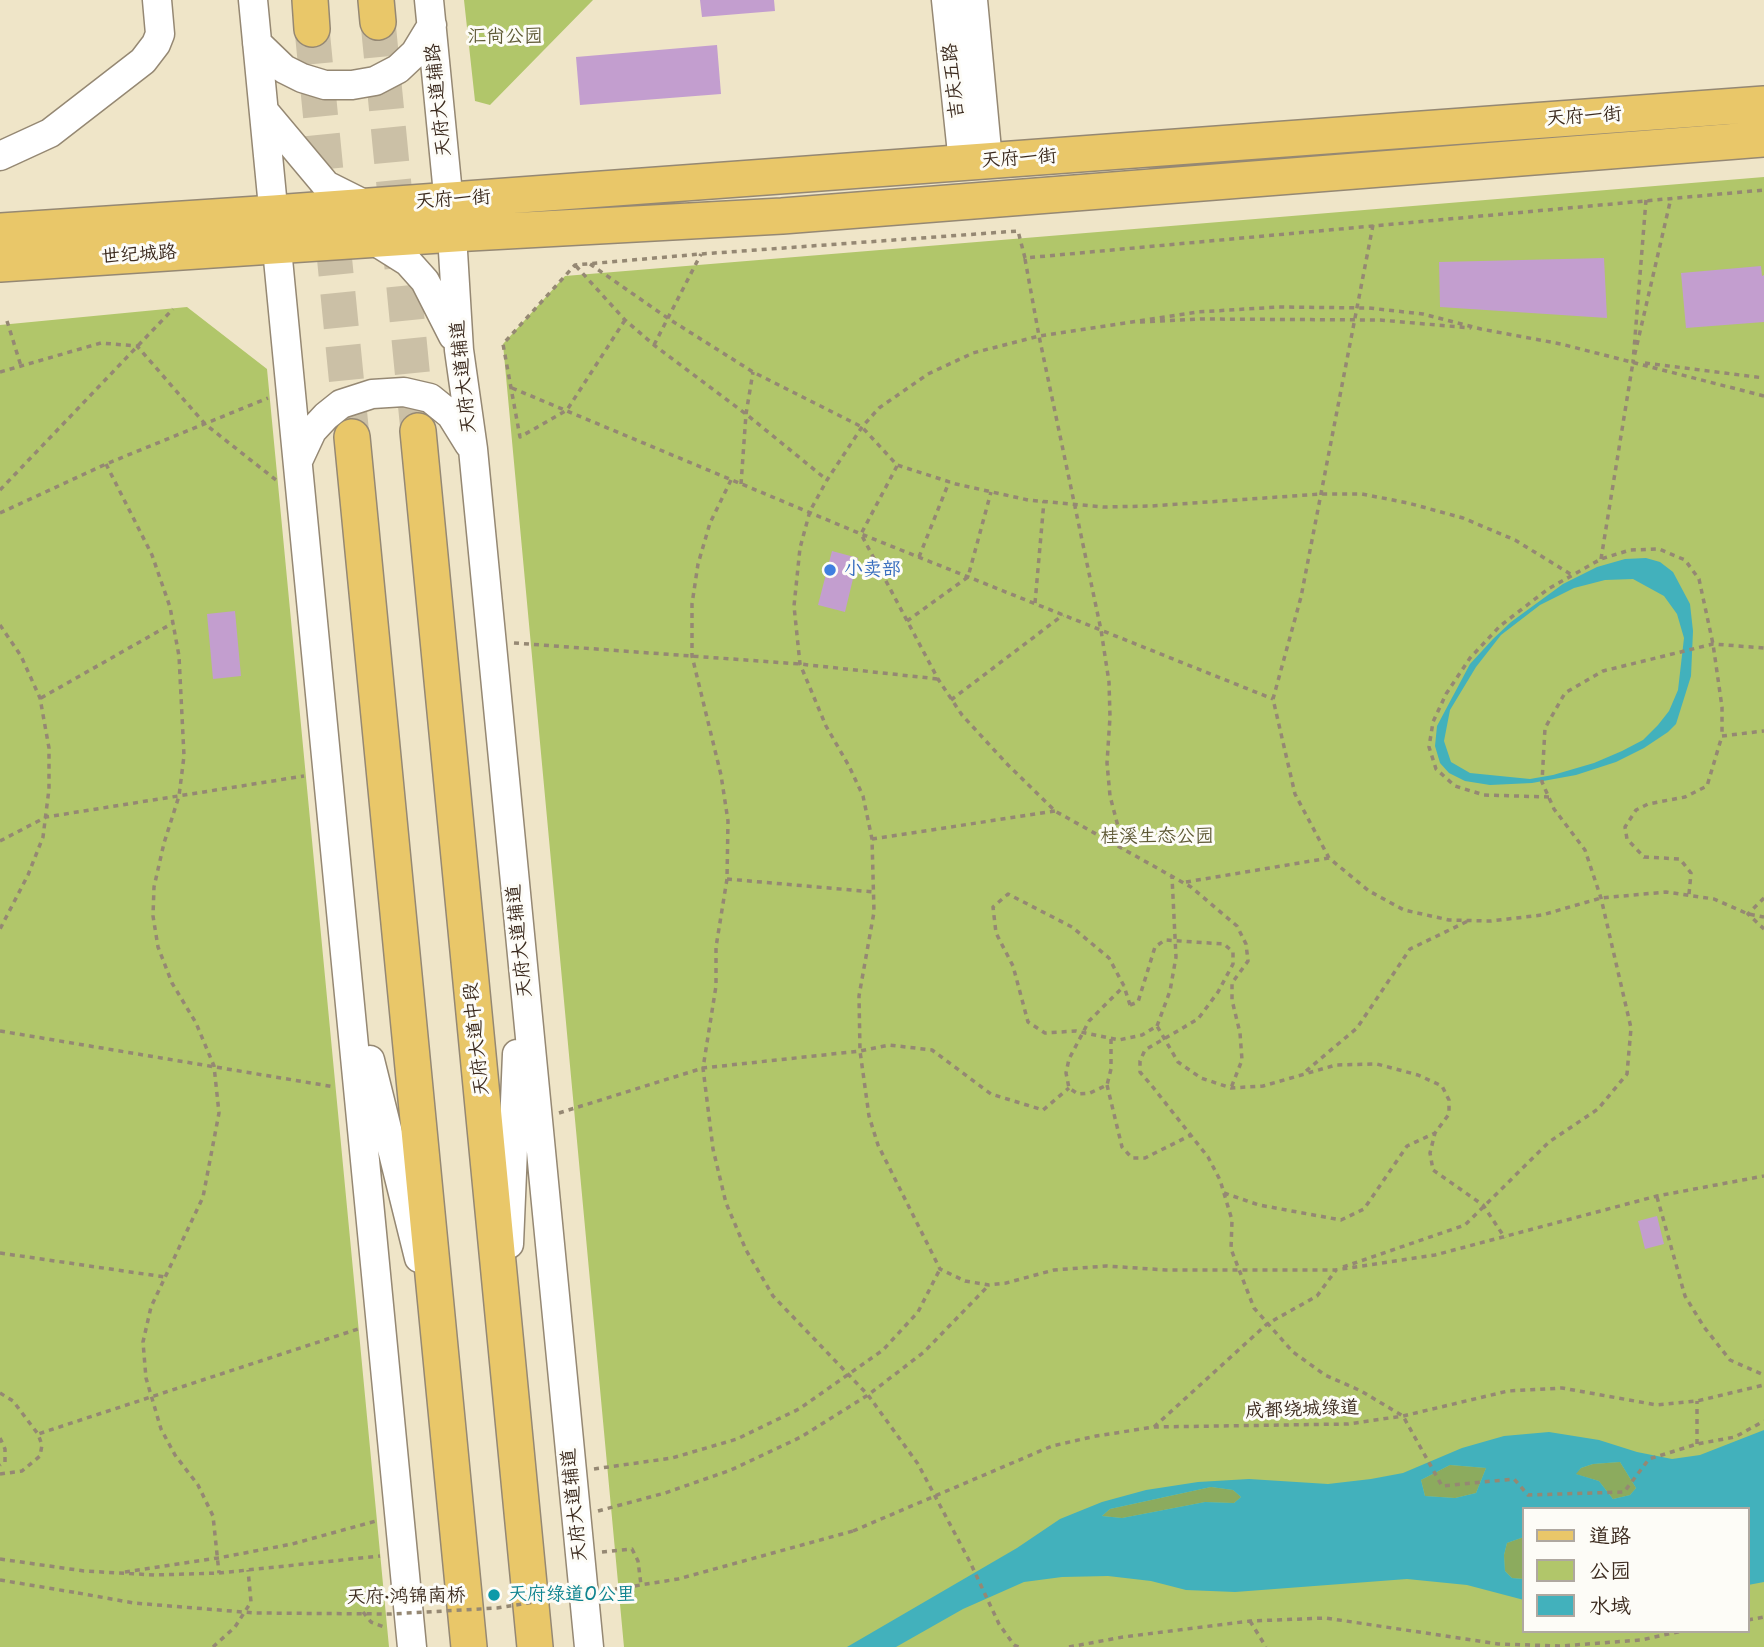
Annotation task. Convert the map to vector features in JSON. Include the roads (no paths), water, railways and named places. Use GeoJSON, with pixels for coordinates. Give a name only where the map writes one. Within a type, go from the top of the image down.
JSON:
{"type":"FeatureCollection","features":[{"type":"Feature","properties":{"kind":"main road","name":"天府一街"},"geometry":{"type":"LineString","coordinates":[[371,223],[449,200],[1764,104]]}},
{"type":"Feature","properties":{"kind":"main road","name":"天府一街"},"geometry":{"type":"LineString","coordinates":[[276,229],[371,223],[452,235],[782,216],[1764,139]]}},
{"type":"Feature","properties":{"kind":"main road","name":"世纪城路"},"geometry":{"type":"LineString","coordinates":[[0,231],[276,229]]}},
{"type":"Feature","properties":{"kind":"main road","name":"世纪城路"},"geometry":{"type":"LineString","coordinates":[[0,264],[276,229]]}},
{"type":"Feature","properties":{"kind":"main road","name":"天府大道中段"},"geometry":{"type":"LineString","coordinates":[[418,431],[535,1647]]}},
{"type":"Feature","properties":{"kind":"main road"},"geometry":{"type":"LineString","coordinates":[[352,437],[469,1647]]}},
{"type":"Feature","properties":{"kind":"street"},"geometry":{"type":"LineString","coordinates":[[0,156],[50,133],[143,61],[160,34],[156,0]]}},
{"type":"Feature","properties":{"kind":"street"},"geometry":{"type":"LineString","coordinates":[[253,0],[276,229],[288,471],[347,966],[412,1647]]}},
{"type":"Feature","properties":{"kind":"street","name":"吉庆五路"},"geometry":{"type":"LineString","coordinates":[[946,0],[975,162]]}},
{"type":"Feature","properties":{"kind":"street","name":"吉庆五路"},"geometry":{"type":"LineString","coordinates":[[973,0],[975,162]]}},
{"type":"Feature","properties":{"kind":"street"},"geometry":{"type":"LineString","coordinates":[[257,43],[284,69],[302,78],[325,85],[374,82],[398,69],[415,53],[431,12]]}},
{"type":"Feature","properties":{"kind":"street","name":"天府大道辅路"},"geometry":{"type":"LineString","coordinates":[[431,12],[452,235]]}},
{"type":"Feature","properties":{"kind":"street"},"geometry":{"type":"LineString","coordinates":[[264,111],[326,185],[371,223],[425,281],[460,350]]}},
{"type":"Feature","properties":{"kind":"street","name":"天府大道辅道"},"geometry":{"type":"LineString","coordinates":[[452,235],[460,350],[473,449],[589,1647]]}},
{"type":"Feature","properties":{"kind":"street"},"geometry":{"type":"LineString","coordinates":[[288,471],[312,431],[341,404],[372,394],[404,391],[430,398],[452,415],[473,449]]}},
{"type":"Feature","properties":{"kind":"street"},"geometry":{"type":"LineString","coordinates":[[505,1331],[521,953]]}},
{"type":"Feature","properties":{"kind":"street"},"geometry":{"type":"LineString","coordinates":[[347,966],[439,1336]]}},
{"type":"Feature","properties":{"kind":"water"},"geometry":{"type":"Polygon","coordinates":[[[1646,558],[1660,562],[1673,572],[1690,604],[1693,631],[1691,676],[1676,724],[1644,748],[1616,762],[1576,775],[1532,783],[1490,785],[1465,781],[1449,773],[1440,763],[1435,746],[1437,726],[1470,664],[1511,622],[1563,584],[1597,567],[1625,559],[1646,558]],[[1633,579],[1605,580],[1574,588],[1540,605],[1501,635],[1476,667],[1450,710],[1444,741],[1451,762],[1470,773],[1530,779],[1594,763],[1643,740],[1669,711],[1678,690],[1684,638],[1677,614],[1664,596],[1633,579]]]}},
{"type":"Feature","properties":{"kind":"water"},"geometry":{"type":"Polygon","coordinates":[[[1764,1430],[1764,1582],[1750,1585],[1750,1507],[1522,1507],[1522,1538],[1507,1543],[1504,1555],[1505,1571],[1512,1578],[1522,1579],[1522,1599],[1467,1585],[1407,1579],[1235,1592],[1186,1590],[1151,1581],[1108,1576],[1062,1577],[1024,1582],[963,1609],[896,1647],[847,1647],[1017,1548],[1060,1519],[1102,1502],[1146,1490],[1198,1482],[1249,1479],[1328,1484],[1371,1479],[1403,1473],[1462,1448],[1504,1436],[1549,1432],[1599,1440],[1672,1459],[1700,1455],[1764,1430]],[[1620,1462],[1593,1464],[1581,1468],[1576,1474],[1599,1481],[1613,1499],[1630,1495],[1636,1488],[1620,1462]],[[1450,1465],[1421,1480],[1425,1496],[1455,1498],[1476,1493],[1486,1468],[1450,1465]],[[1211,1487],[1110,1509],[1102,1516],[1122,1518],[1205,1502],[1234,1503],[1241,1497],[1233,1490],[1211,1487]]]}},
{"type":"Feature","properties":{"kind":"tunnel"},"geometry":{"type":"LineString","coordinates":[[378,22],[418,431]]}},
{"type":"Feature","properties":{"kind":"tunnel"},"geometry":{"type":"LineString","coordinates":[[312,29],[352,437]]}},
{"type":"Feature","properties":{"kind":"place","name":"小卖部"},"geometry":{"type":"Point","coordinates":[830,570]}},
{"type":"Feature","properties":{"kind":"place","name":"天府绿道0公里"},"geometry":{"type":"Point","coordinates":[494,1595]}},
{"type":"Feature","properties":{"kind":"park label","name":"汇尚公园"},"geometry":{"type":"Point","coordinates":[505,37]}},
{"type":"Feature","properties":{"kind":"park label","name":"桂溪生态公园"},"geometry":{"type":"Point","coordinates":[1157,837]}}]}
